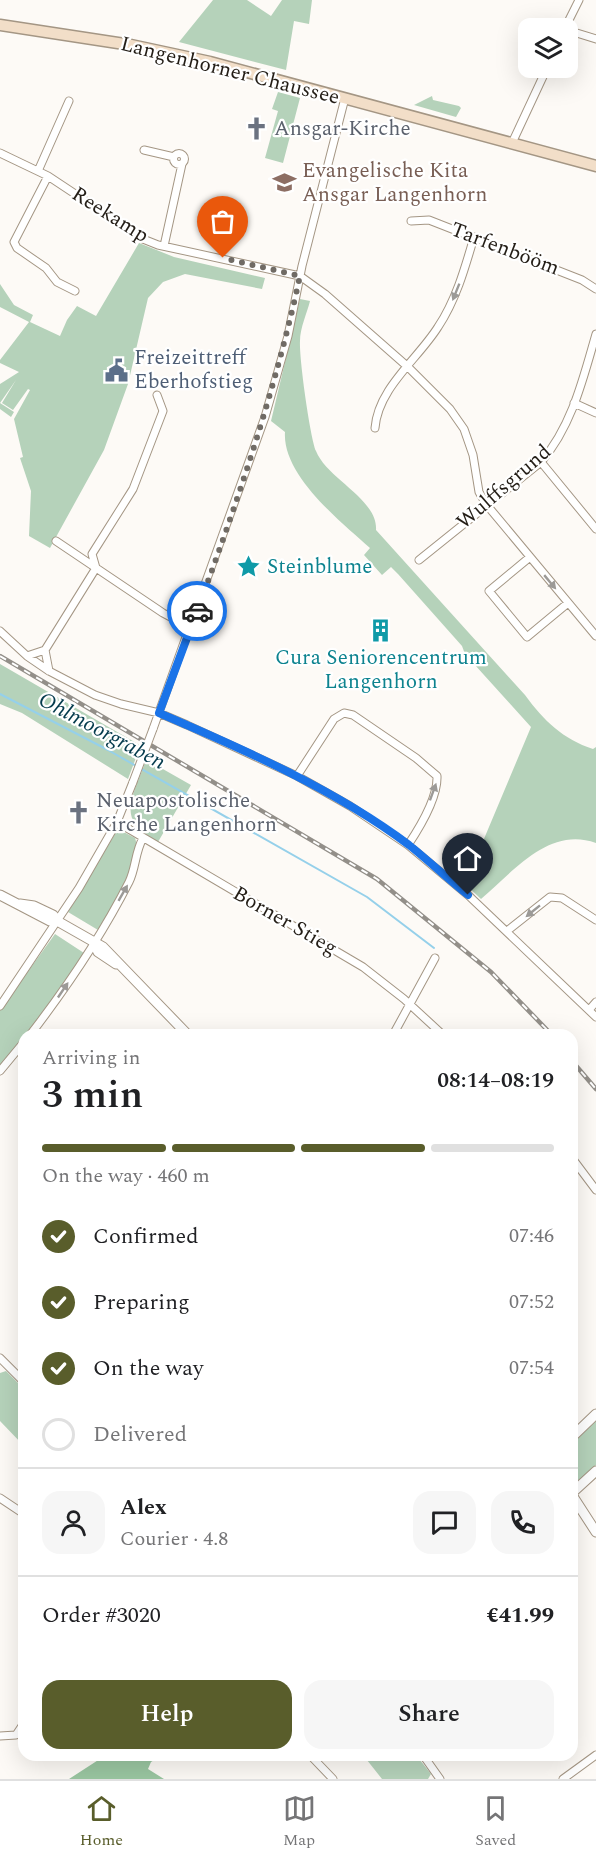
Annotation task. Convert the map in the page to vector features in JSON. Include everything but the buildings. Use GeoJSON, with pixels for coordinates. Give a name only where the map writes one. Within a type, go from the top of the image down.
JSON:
{"type":"FeatureCollection","features":[{"type":"Feature","properties":{"kind":"main road","name":"Langenhorner Chaussee"},"geometry":{"type":"LineString","coordinates":[[0,25],[184,56],[596,166]]}},
{"type":"Feature","properties":{"kind":"street"},"geometry":{"type":"LineString","coordinates":[[571,18],[579,0]]}},
{"type":"Feature","properties":{"kind":"street"},"geometry":{"type":"LineString","coordinates":[[578,33],[596,39]]}},
{"type":"Feature","properties":{"kind":"street"},"geometry":{"type":"LineString","coordinates":[[512,143],[542,78]]}},
{"type":"Feature","properties":{"kind":"street"},"geometry":{"type":"LineString","coordinates":[[0,1006],[58,922],[117,822],[133,782],[191,628],[267,410],[290,328],[300,276],[345,98]]}},
{"type":"Feature","properties":{"kind":"street"},"geometry":{"type":"LineString","coordinates":[[38,171],[69,101]]}},
{"type":"Feature","properties":{"kind":"street"},"geometry":{"type":"LineString","coordinates":[[144,150],[174,157],[175,164],[182,164],[164,246]]}},
{"type":"Feature","properties":{"kind":"street","name":"Reekamp"},"geometry":{"type":"LineString","coordinates":[[0,153],[48,176],[143,239],[164,246],[300,276],[325,294],[445,403],[464,429],[473,455],[479,492],[486,504]]}},
{"type":"Feature","properties":{"kind":"street"},"geometry":{"type":"LineString","coordinates":[[48,176],[14,242],[22,252],[50,271],[57,282],[75,291]]}},
{"type":"Feature","properties":{"kind":"street","name":"Tarfenbööm"},"geometry":{"type":"LineString","coordinates":[[411,221],[429,220],[582,280],[596,289]]}},
{"type":"Feature","properties":{"kind":"street"},"geometry":{"type":"LineString","coordinates":[[375,428],[380,407],[438,328],[450,306],[474,237]]}},
{"type":"Feature","properties":{"kind":"street","name":"Wulffsgrund"},"geometry":{"type":"LineString","coordinates":[[419,560],[540,462],[562,434],[596,334]]}},
{"type":"Feature","properties":{"kind":"street"},"geometry":{"type":"LineString","coordinates":[[27,656],[45,650],[96,568],[92,554],[133,489],[156,432],[163,411],[157,395]]}},
{"type":"Feature","properties":{"kind":"street"},"geometry":{"type":"LineString","coordinates":[[574,403],[596,412]]}},
{"type":"Feature","properties":{"kind":"street"},"geometry":{"type":"LineString","coordinates":[[540,462],[596,529]]}},
{"type":"Feature","properties":{"kind":"street"},"geometry":{"type":"LineString","coordinates":[[486,504],[596,636]]}},
{"type":"Feature","properties":{"kind":"street"},"geometry":{"type":"LineString","coordinates":[[56,541],[163,613],[191,628]]}},
{"type":"Feature","properties":{"kind":"street"},"geometry":{"type":"LineString","coordinates":[[530,557],[489,591],[527,637],[568,603]]}},
{"type":"Feature","properties":{"kind":"street"},"geometry":{"type":"LineString","coordinates":[[0,631],[27,656],[49,671],[95,695],[121,705],[159,713],[297,776],[408,845],[507,931],[596,1017]]}},
{"type":"Feature","properties":{"kind":"street"},"geometry":{"type":"LineString","coordinates":[[45,650],[49,671]]}},
{"type":"Feature","properties":{"kind":"street"},"geometry":{"type":"LineString","coordinates":[[297,776],[334,719],[342,714],[351,714],[416,758],[436,776],[430,801],[418,830],[408,845]]}},
{"type":"Feature","properties":{"kind":"street","name":"Borner Stieg"},"geometry":{"type":"LineString","coordinates":[[117,822],[363,967],[435,1029]]}},
{"type":"Feature","properties":{"kind":"street"},"geometry":{"type":"LineString","coordinates":[[35,1029],[60,996],[129,882],[143,838]]}},
{"type":"Feature","properties":{"kind":"street"},"geometry":{"type":"LineString","coordinates":[[0,895],[50,921],[58,922],[93,944],[98,952],[120,967],[182,1029]]}},
{"type":"Feature","properties":{"kind":"street"},"geometry":{"type":"LineString","coordinates":[[507,931],[550,897],[562,898],[596,920]]}},
{"type":"Feature","properties":{"kind":"street"},"geometry":{"type":"LineString","coordinates":[[397,1029],[435,958]]}},
{"type":"Feature","properties":{"kind":"street"},"geometry":{"type":"LineString","coordinates":[[589,1010],[596,1002]]}},
{"type":"Feature","properties":{"kind":"street"},"geometry":{"type":"LineString","coordinates":[[0,1071],[18,1049]]}},
{"type":"Feature","properties":{"kind":"street"},"geometry":{"type":"LineString","coordinates":[[578,1166],[596,1190]]}},
{"type":"Feature","properties":{"kind":"street"},"geometry":{"type":"LineString","coordinates":[[0,1358],[18,1376]]}},
{"type":"Feature","properties":{"kind":"street"},"geometry":{"type":"LineString","coordinates":[[578,1431],[596,1414]]}},
{"type":"Feature","properties":{"kind":"street"},"geometry":{"type":"LineString","coordinates":[[578,1488],[596,1471]]}},
{"type":"Feature","properties":{"kind":"street"},"geometry":{"type":"LineString","coordinates":[[0,1498],[18,1510]]}},
{"type":"Feature","properties":{"kind":"street"},"geometry":{"type":"LineString","coordinates":[[578,1504],[596,1532]]}},
{"type":"Feature","properties":{"kind":"street"},"geometry":{"type":"LineString","coordinates":[[0,1736],[16,1735],[18,1732]]}},
{"type":"Feature","properties":{"kind":"street"},"geometry":{"type":"LineString","coordinates":[[563,1779],[596,1755]]}},
{"type":"Feature","properties":{"kind":"street"},"geometry":{"type":"LineString","coordinates":[[316,1761],[333,1779]]}},
{"type":"Feature","properties":{"kind":"street"},"geometry":{"type":"LineString","coordinates":[[427,1761],[439,1779]]}},
{"type":"Feature","properties":{"kind":"green space"},"geometry":{"type":"Polygon","coordinates":[[[213,0],[247,0],[271,16],[282,0],[312,0],[309,24],[294,21],[286,70],[179,42],[213,0]]]}},
{"type":"Feature","properties":{"kind":"green space"},"geometry":{"type":"Polygon","coordinates":[[[278,92],[300,98],[283,163],[265,158],[278,111],[272,109],[278,92]]]}},
{"type":"Feature","properties":{"kind":"green space"},"geometry":{"type":"Polygon","coordinates":[[[432,96],[433,100],[459,106],[461,108],[456,117],[414,105],[432,96]]]}},
{"type":"Feature","properties":{"kind":"green space"},"geometry":{"type":"Polygon","coordinates":[[[139,243],[174,257],[265,278],[262,289],[185,274],[163,282],[148,298],[128,384],[104,450],[50,548],[29,536],[31,491],[20,458],[23,457],[14,419],[30,390],[28,389],[13,410],[2,403],[16,380],[0,403],[0,384],[19,372],[0,363],[0,360],[29,322],[0,307],[0,284],[14,305],[33,315],[30,322],[60,336],[77,306],[96,316],[139,243]]]}},
{"type":"Feature","properties":{"kind":"green space"},"geometry":{"type":"Polygon","coordinates":[[[300,299],[310,301],[301,331],[300,350],[311,430],[316,451],[322,461],[361,499],[374,519],[376,530],[539,713],[572,740],[593,749],[596,747],[596,843],[579,839],[548,846],[519,864],[481,899],[465,884],[531,727],[465,654],[462,646],[398,574],[391,567],[382,575],[364,555],[370,548],[316,496],[293,465],[287,448],[285,432],[271,421],[300,299]]]}},
{"type":"Feature","properties":{"kind":"green space"},"geometry":{"type":"Polygon","coordinates":[[[0,403],[14,412],[11,417],[0,409],[0,403]]]}},
{"type":"Feature","properties":{"kind":"green space"},"geometry":{"type":"Polygon","coordinates":[[[0,664],[150,751],[147,760],[191,785],[158,842],[144,833],[131,816],[132,797],[146,760],[137,755],[128,779],[22,713],[0,704],[0,664]]]}},
{"type":"Feature","properties":{"kind":"green space"},"geometry":{"type":"Polygon","coordinates":[[[118,829],[135,838],[135,860],[124,885],[98,930],[68,912],[118,829]]]}},
{"type":"Feature","properties":{"kind":"green space"},"geometry":{"type":"Polygon","coordinates":[[[55,934],[84,953],[30,1029],[18,1029],[18,1044],[0,1066],[0,1010],[55,934]]]}},
{"type":"Feature","properties":{"kind":"green space"},"geometry":{"type":"Polygon","coordinates":[[[6,1371],[18,1383],[18,1440],[0,1421],[0,1373],[6,1371]]]}},
{"type":"Feature","properties":{"kind":"green space"},"geometry":{"type":"Polygon","coordinates":[[[596,1421],[596,1465],[579,1482],[578,1481],[578,1438],[596,1421]]]}},
{"type":"Feature","properties":{"kind":"green space"},"geometry":{"type":"Polygon","coordinates":[[[97,1761],[153,1761],[148,1769],[164,1779],[69,1779],[97,1761]]]}},
{"type":"Feature","properties":{"kind":"green space"},"geometry":{"type":"Polygon","coordinates":[[[368,1761],[421,1761],[431,1774],[428,1779],[382,1779],[368,1761]]]}},
{"type":"Feature","properties":{"kind":"waterway","name":"Ohlmoorgraben"},"geometry":{"type":"LineString","coordinates":[[0,694],[108,750],[367,897],[434,948]]}},
{"type":"Feature","properties":{"kind":"railway"},"geometry":{"type":"LineString","coordinates":[[0,656],[377,879],[491,972],[546,1029]]}},
{"type":"Feature","properties":{"kind":"railway"},"geometry":{"type":"LineString","coordinates":[[578,1068],[596,1089]]}},
{"type":"Feature","properties":{"kind":"way so far"},"geometry":{"type":"LineString","coordinates":[[197,611],[267,410],[288,336],[300,276],[223,258]]}},
{"type":"Feature","properties":{"kind":"place","name":"Ansgar-Kirche"},"geometry":{"type":"Point","coordinates":[256,129]}},
{"type":"Feature","properties":{"kind":"place","name":"Evangelische Kita Ansgar Langenhorn"},"geometry":{"type":"Point","coordinates":[284,183]}},
{"type":"Feature","properties":{"kind":"place","name":"Freizeittreff Eberhofstieg"},"geometry":{"type":"Point","coordinates":[116,370]}},
{"type":"Feature","properties":{"kind":"place","name":"Steinblume"},"geometry":{"type":"Point","coordinates":[249,567]}},
{"type":"Feature","properties":{"kind":"place","name":"Cura Seniorencentrum Langenhorn"},"geometry":{"type":"Point","coordinates":[381,630]}},
{"type":"Feature","properties":{"kind":"place","name":"Neuapostolische Kirche Langenhorn"},"geometry":{"type":"Point","coordinates":[78,813]}},
{"type":"Feature","properties":{"kind":"route"},"geometry":{"type":"LineString","coordinates":[[197,611],[159,713],[297,776],[350,806],[408,845],[468,895]]}}]}
